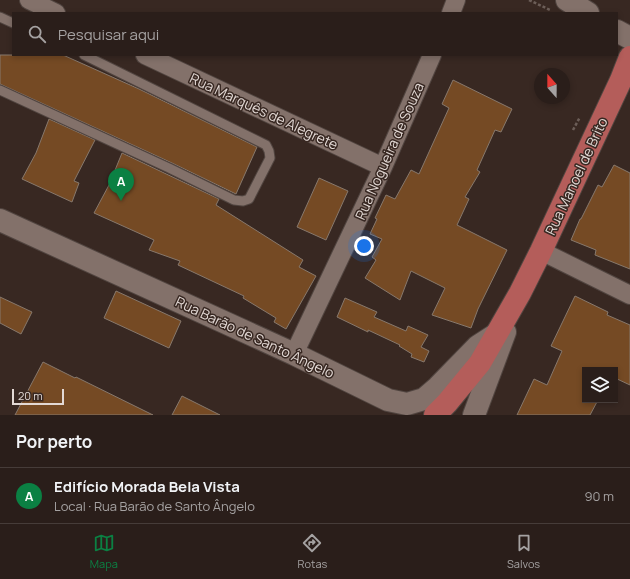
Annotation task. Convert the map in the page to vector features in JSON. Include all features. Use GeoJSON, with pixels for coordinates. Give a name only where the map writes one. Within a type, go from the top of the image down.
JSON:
{"type":"FeatureCollection","features":[{"type":"Feature","properties":{"kind":"main road","name":"Rua Manoel de Brito"},"geometry":{"type":"LineString","coordinates":[[435,415],[447,403],[480,363],[520,293],[542,251],[621,80],[630,57]]}},
{"type":"Feature","properties":{"kind":"street"},"geometry":{"type":"LineString","coordinates":[[29,0],[54,12]]}},
{"type":"Feature","properties":{"kind":"street"},"geometry":{"type":"LineString","coordinates":[[450,12],[456,0]]}},
{"type":"Feature","properties":{"kind":"street"},"geometry":{"type":"LineString","coordinates":[[567,0],[586,12]]}},
{"type":"Feature","properties":{"kind":"street"},"geometry":{"type":"LineString","coordinates":[[618,32],[630,38]]}},
{"type":"Feature","properties":{"kind":"street","name":"Rua Marquês de Alegrete"},"geometry":{"type":"LineString","coordinates":[[147,56],[383,167]]}},
{"type":"Feature","properties":{"kind":"street","name":"Rua Nogueira de Souza"},"geometry":{"type":"LineString","coordinates":[[294,354],[383,167],[432,56]]}},
{"type":"Feature","properties":{"kind":"street","name":"Rua Barão de Santo Ângelo"},"geometry":{"type":"LineString","coordinates":[[0,220],[294,354],[388,400],[408,404],[424,399],[438,388],[478,346],[495,335]]}},
{"type":"Feature","properties":{"kind":"street"},"geometry":{"type":"LineString","coordinates":[[542,251],[630,294]]}},
{"type":"Feature","properties":{"kind":"street","name":"Rua Manoel de Brito"},"geometry":{"type":"LineString","coordinates":[[474,415],[520,293]]}},
{"type":"Feature","properties":{"kind":"lane"},"geometry":{"type":"LineString","coordinates":[[0,17],[12,23]]}},
{"type":"Feature","properties":{"kind":"lane"},"geometry":{"type":"LineString","coordinates":[[0,90],[169,168],[234,200],[243,201],[249,199],[270,158],[270,151],[266,145],[86,56]]}},
{"type":"Feature","properties":{"kind":"path"},"geometry":{"type":"LineString","coordinates":[[528,0],[554,12]]}},
{"type":"Feature","properties":{"kind":"building"},"geometry":{"type":"Polygon","coordinates":[[[0,55],[65,56],[139,89],[257,147],[236,194],[0,84],[0,55]]]}},
{"type":"Feature","properties":{"kind":"building"},"geometry":{"type":"Polygon","coordinates":[[[453,80],[512,109],[501,132],[495,130],[477,170],[480,172],[465,197],[469,199],[457,225],[507,250],[478,309],[471,328],[432,315],[445,288],[411,271],[400,300],[365,278],[376,260],[372,257],[382,239],[370,234],[377,219],[375,218],[386,195],[395,199],[411,170],[419,174],[449,108],[442,104],[453,80]]]}},
{"type":"Feature","properties":{"kind":"building"},"geometry":{"type":"Polygon","coordinates":[[[49,119],[95,140],[74,181],[79,183],[72,202],[22,179],[36,153],[49,119]]]}},
{"type":"Feature","properties":{"kind":"building"},"geometry":{"type":"Polygon","coordinates":[[[122,153],[219,199],[216,205],[303,260],[299,267],[316,276],[286,329],[274,322],[276,318],[243,298],[244,296],[178,265],[180,261],[149,250],[154,240],[94,213],[109,185],[122,153]]]}},
{"type":"Feature","properties":{"kind":"building"},"geometry":{"type":"Polygon","coordinates":[[[614,165],[630,173],[630,269],[595,255],[596,250],[571,240],[598,185],[602,187],[614,165]]]}},
{"type":"Feature","properties":{"kind":"building"},"geometry":{"type":"Polygon","coordinates":[[[319,178],[348,191],[326,240],[297,227],[319,178]]]}},
{"type":"Feature","properties":{"kind":"building"},"geometry":{"type":"Polygon","coordinates":[[[116,291],[181,321],[169,348],[104,318],[116,291]]]}},
{"type":"Feature","properties":{"kind":"building"},"geometry":{"type":"Polygon","coordinates":[[[575,296],[608,312],[607,315],[630,325],[630,385],[618,379],[618,367],[582,367],[582,403],[596,403],[590,415],[517,415],[534,379],[547,385],[562,351],[551,346],[575,296]]]}},
{"type":"Feature","properties":{"kind":"building"},"geometry":{"type":"Polygon","coordinates":[[[0,297],[32,312],[21,334],[0,323],[0,297]]]}},
{"type":"Feature","properties":{"kind":"building"},"geometry":{"type":"Polygon","coordinates":[[[345,298],[377,312],[374,317],[406,331],[408,326],[428,335],[421,347],[429,351],[424,362],[411,357],[412,354],[399,346],[400,345],[337,317],[345,298]]]}},
{"type":"Feature","properties":{"kind":"building"},"geometry":{"type":"Polygon","coordinates":[[[43,362],[75,378],[76,377],[153,415],[15,415],[43,362]]]}},
{"type":"Feature","properties":{"kind":"building"},"geometry":{"type":"Polygon","coordinates":[[[182,396],[220,415],[172,415],[182,396]]]}},
{"type":"Feature","properties":{"kind":"place","name":"Edifício Morada Bela Vista"},"geometry":{"type":"Point","coordinates":[121,201]}}]}
